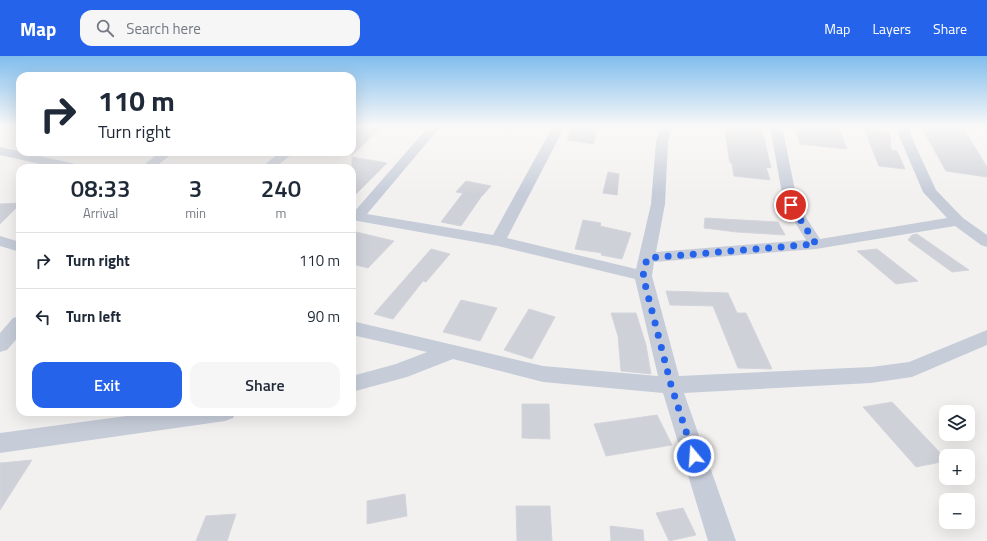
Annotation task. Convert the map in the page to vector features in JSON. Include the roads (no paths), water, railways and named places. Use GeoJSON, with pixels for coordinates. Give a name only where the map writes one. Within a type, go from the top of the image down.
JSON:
{"type":"FeatureCollection","features":[{"type":"Feature","properties":{"kind":"street"},"geometry":{"type":"LineString","coordinates":[[356,214],[415,149]]}},
{"type":"Feature","properties":{"kind":"street"},"geometry":{"type":"LineString","coordinates":[[498,241],[547,149]]}},
{"type":"Feature","properties":{"kind":"street"},"geometry":{"type":"LineString","coordinates":[[662,149],[658,204],[645,267],[671,385],[722,541]]}},
{"type":"Feature","properties":{"kind":"street"},"geometry":{"type":"LineString","coordinates":[[780,149],[791,205],[816,244]]}},
{"type":"Feature","properties":{"kind":"street"},"geometry":{"type":"LineString","coordinates":[[911,149],[930,192],[958,220],[987,242]]}},
{"type":"Feature","properties":{"kind":"street"},"geometry":{"type":"LineString","coordinates":[[0,151],[16,155]]}},
{"type":"Feature","properties":{"kind":"street"},"geometry":{"type":"LineString","coordinates":[[21,156],[56,164]]}},
{"type":"Feature","properties":{"kind":"street"},"geometry":{"type":"LineString","coordinates":[[38,160],[46,156]]}},
{"type":"Feature","properties":{"kind":"street"},"geometry":{"type":"LineString","coordinates":[[152,164],[162,156]]}},
{"type":"Feature","properties":{"kind":"street"},"geometry":{"type":"LineString","coordinates":[[272,164],[283,156]]}},
{"type":"Feature","properties":{"kind":"street"},"geometry":{"type":"LineString","coordinates":[[356,216],[645,267],[816,244],[958,220]]}},
{"type":"Feature","properties":{"kind":"street"},"geometry":{"type":"LineString","coordinates":[[0,241],[16,246]]}},
{"type":"Feature","properties":{"kind":"street"},"geometry":{"type":"LineString","coordinates":[[0,345],[16,327]]}},
{"type":"Feature","properties":{"kind":"street"},"geometry":{"type":"LineString","coordinates":[[356,329],[452,350],[542,374],[671,385],[871,375],[912,369],[987,337]]}},
{"type":"Feature","properties":{"kind":"street"},"geometry":{"type":"LineString","coordinates":[[356,383],[400,371],[452,350]]}},
{"type":"Feature","properties":{"kind":"street"},"geometry":{"type":"LineString","coordinates":[[0,443],[195,416]]}}]}
